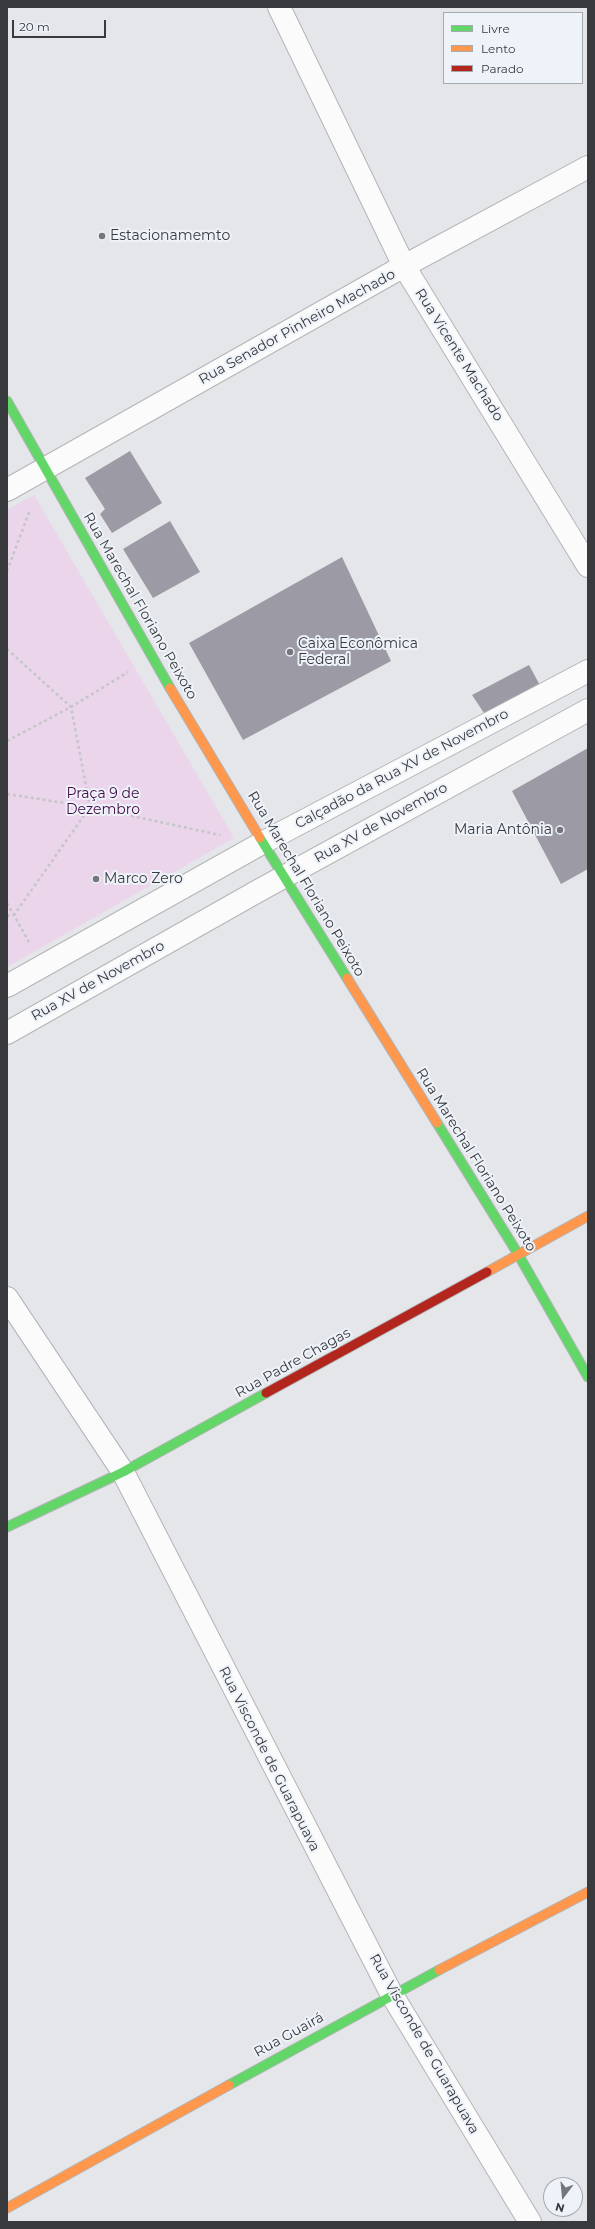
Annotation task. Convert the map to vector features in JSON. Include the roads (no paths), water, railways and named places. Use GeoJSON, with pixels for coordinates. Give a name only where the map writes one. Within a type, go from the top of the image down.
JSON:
{"type":"FeatureCollection","features":[{"type":"Feature","properties":{"kind":"street","name":"Rua Vicente Machado"},"geometry":{"type":"LineString","coordinates":[[279,7],[404,266],[588,566]]}},
{"type":"Feature","properties":{"kind":"street","name":"Rua Senador Pinheiro Machado"},"geometry":{"type":"LineString","coordinates":[[7,490],[404,266],[588,166]]}},
{"type":"Feature","properties":{"kind":"street","name":"Rua Marechal Floriano Peixoto"},"geometry":{"type":"LineString","coordinates":[[7,401],[153,660],[284,877],[518,1254],[588,1377]]}},
{"type":"Feature","properties":{"kind":"street","name":"Calçadão da Rua XV de Novembro"},"geometry":{"type":"LineString","coordinates":[[7,986],[264,842],[588,671]]}},
{"type":"Feature","properties":{"kind":"street","name":"Rua XV de Novembro"},"geometry":{"type":"LineString","coordinates":[[7,1032],[284,877],[588,710]]}},
{"type":"Feature","properties":{"kind":"street","name":"Rua Padre Chagas"},"geometry":{"type":"LineString","coordinates":[[7,1527],[123,1472],[588,1216]]}},
{"type":"Feature","properties":{"kind":"street","name":"Rua Visconde de Guarapuava"},"geometry":{"type":"LineString","coordinates":[[7,1298],[123,1472],[392,1995],[530,2222]]}},
{"type":"Feature","properties":{"kind":"street","name":"Rua Guairá"},"geometry":{"type":"LineString","coordinates":[[7,2208],[392,1995],[588,1892]]}},
{"type":"Feature","properties":{"kind":"place","name":"Estacionamemto"},"geometry":{"type":"Point","coordinates":[102,236]}},
{"type":"Feature","properties":{"kind":"place","name":"Caixa Econômica Federal"},"geometry":{"type":"Point","coordinates":[290,652]}},
{"type":"Feature","properties":{"kind":"place","name":"Maria Antônia"},"geometry":{"type":"Point","coordinates":[560,830]}},
{"type":"Feature","properties":{"kind":"place","name":"Marco Zero"},"geometry":{"type":"Point","coordinates":[96,879]}},
{"type":"Feature","properties":{"kind":"park label","name":"Praça 9 de Dezembro"},"geometry":{"type":"Point","coordinates":[103,802]}}]}
